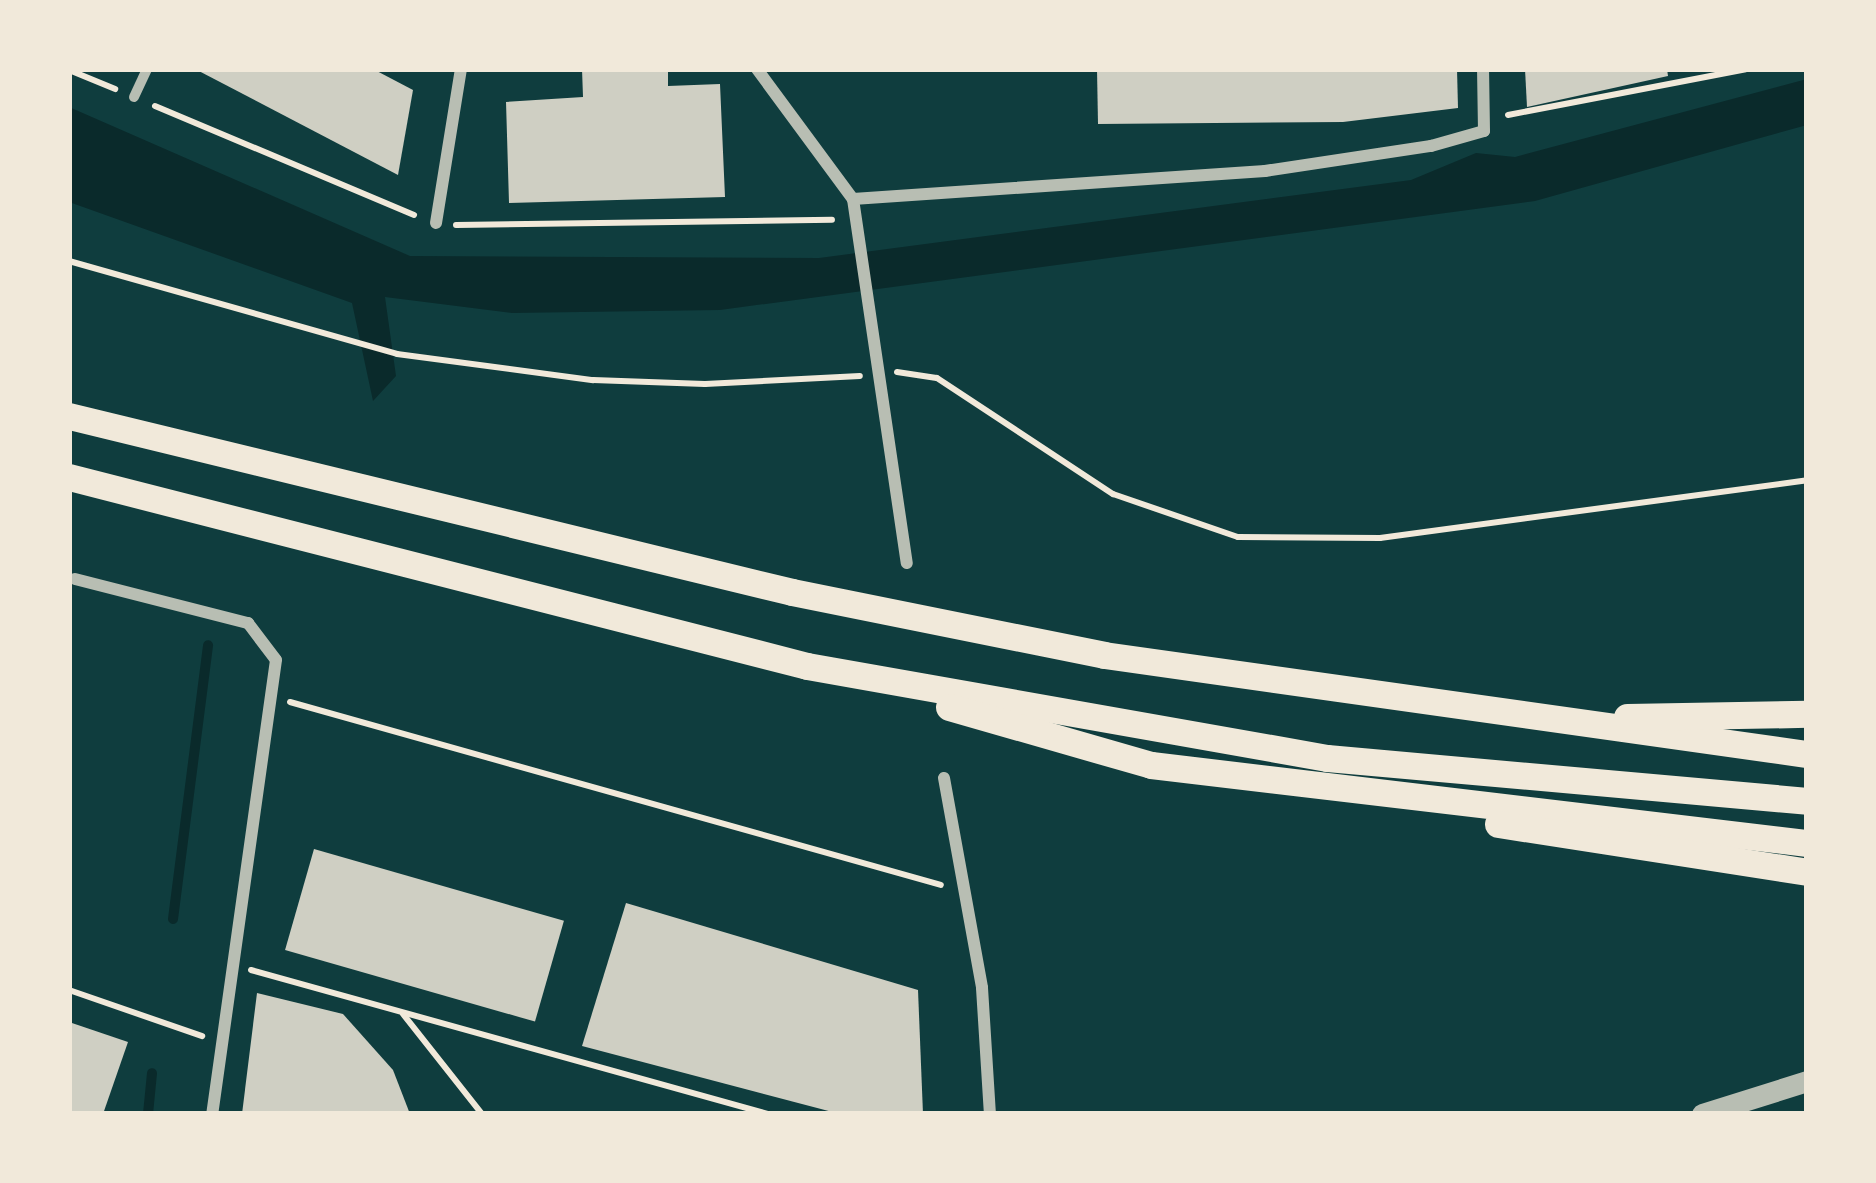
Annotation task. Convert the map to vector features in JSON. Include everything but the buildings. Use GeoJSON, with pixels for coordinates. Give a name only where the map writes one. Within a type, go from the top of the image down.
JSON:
{"type":"FeatureCollection","features":[{"type":"Feature","properties":{"kind":"highway"},"geometry":{"type":"LineString","coordinates":[[69,416],[792,592],[1104,655],[1807,754]]}},
{"type":"Feature","properties":{"kind":"highway"},"geometry":{"type":"LineString","coordinates":[[69,477],[807,666],[1151,765],[1807,872]]}},
{"type":"Feature","properties":{"kind":"highway"},"geometry":{"type":"LineString","coordinates":[[807,666],[1327,758],[1807,801]]}},
{"type":"Feature","properties":{"kind":"highway"},"geometry":{"type":"LineString","coordinates":[[1557,719],[1807,714]]}},
{"type":"Feature","properties":{"kind":"highway"},"geometry":{"type":"LineString","coordinates":[[1151,765],[1807,842]]}},
{"type":"Feature","properties":{"kind":"street"},"geometry":{"type":"LineString","coordinates":[[134,97],[146,69]]}},
{"type":"Feature","properties":{"kind":"street"},"geometry":{"type":"LineString","coordinates":[[436,223],[461,69]]}},
{"type":"Feature","properties":{"kind":"street"},"geometry":{"type":"LineString","coordinates":[[757,69],[853,200],[852,220],[907,563]]}},
{"type":"Feature","properties":{"kind":"street"},"geometry":{"type":"LineString","coordinates":[[853,200],[1336,160],[1484,131],[1483,69]]}},
{"type":"Feature","properties":{"kind":"street"},"geometry":{"type":"LineString","coordinates":[[75,579],[248,622],[276,660],[212,1114]]}},
{"type":"Feature","properties":{"kind":"street"},"geometry":{"type":"LineString","coordinates":[[944,778],[982,988],[990,1114]]}},
{"type":"Feature","properties":{"kind":"street"},"geometry":{"type":"LineString","coordinates":[[1702,1114],[1807,1081]]}},
{"type":"Feature","properties":{"kind":"path"},"geometry":{"type":"LineString","coordinates":[[1483,103],[1516,119],[1746,69]]}},
{"type":"Feature","properties":{"kind":"path"},"geometry":{"type":"LineString","coordinates":[[69,261],[397,354],[593,380],[705,384],[877,374],[937,378],[1113,494],[1238,537],[1381,538],[1807,480]]}},
{"type":"Feature","properties":{"kind":"path"},"geometry":{"type":"LineString","coordinates":[[271,697],[962,891]]}},
{"type":"Feature","properties":{"kind":"path"},"geometry":{"type":"LineString","coordinates":[[236,966],[768,1114]]}},
{"type":"Feature","properties":{"kind":"path"},"geometry":{"type":"LineString","coordinates":[[69,990],[221,1043]]}},
{"type":"Feature","properties":{"kind":"path"},"geometry":{"type":"LineString","coordinates":[[400,1011],[482,1114]]}},
{"type":"Feature","properties":{"kind":"water"},"geometry":{"type":"Polygon","coordinates":[[[1807,79],[1807,125],[1535,201],[720,310],[512,313],[385,297],[396,376],[373,401],[352,303],[69,202],[69,107],[410,256],[819,258],[1411,180],[1476,153],[1515,157],[1807,79]]]}},
{"type":"Feature","properties":{"kind":"waterway"},"geometry":{"type":"LineString","coordinates":[[173,919],[208,645]]}},
{"type":"Feature","properties":{"kind":"waterway"},"geometry":{"type":"LineString","coordinates":[[148,1114],[152,1073]]}}]}
